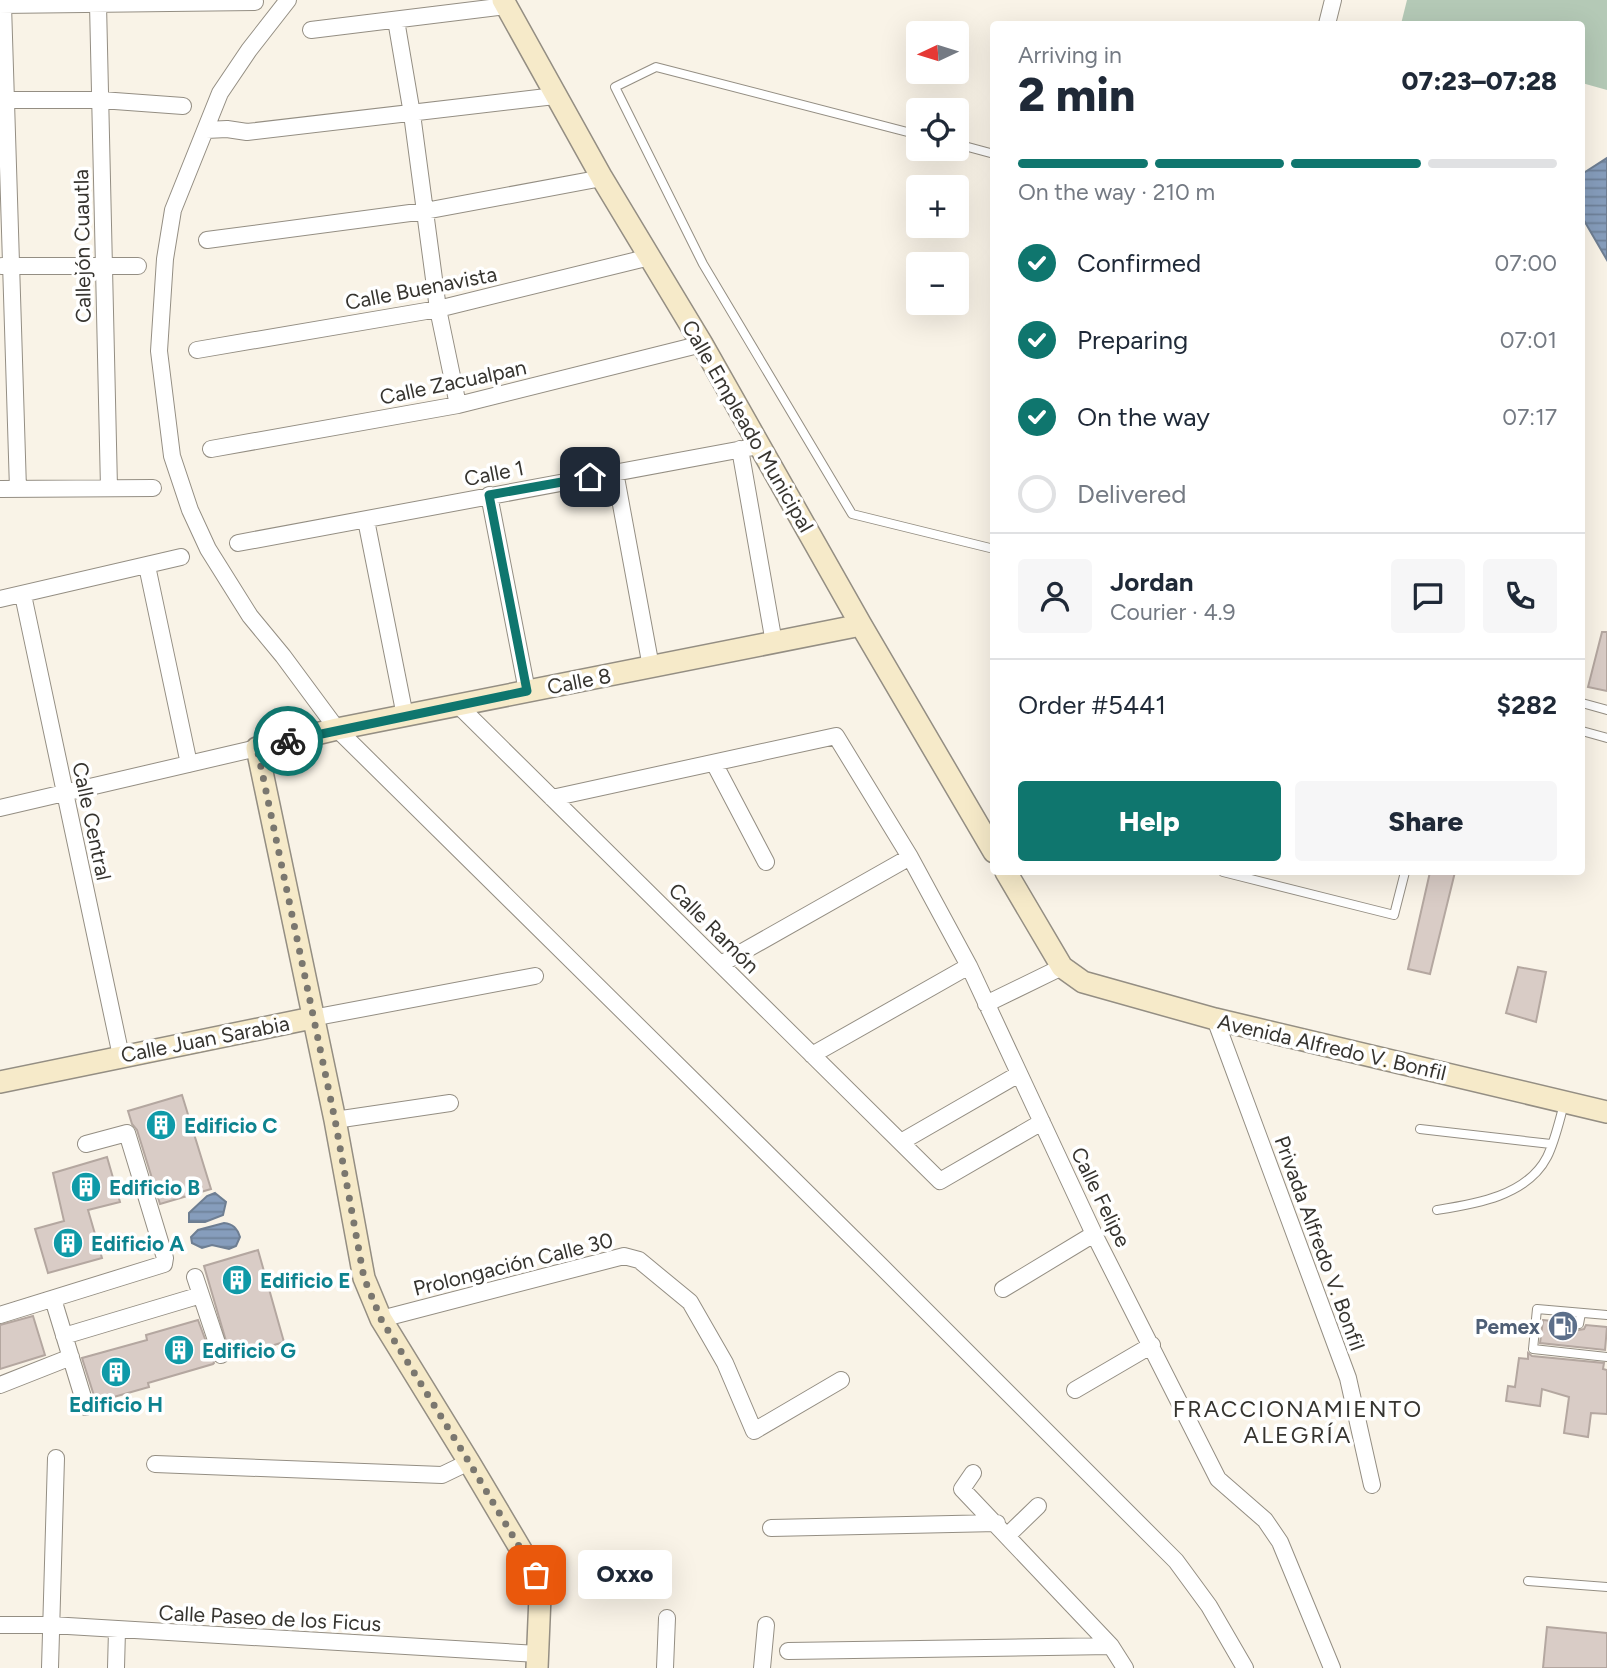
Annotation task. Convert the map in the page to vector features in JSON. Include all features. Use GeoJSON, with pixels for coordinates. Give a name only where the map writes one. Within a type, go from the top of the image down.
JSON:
{"type":"FeatureCollection","features":[{"type":"Feature","properties":{"kind":"street"},"geometry":{"type":"LineString","coordinates":[[288,0],[220,93],[173,210],[164,260],[159,351],[172,456],[190,510],[208,549],[250,617],[283,656],[337,729],[1176,1561],[1209,1606],[1245,1668]]}},
{"type":"Feature","properties":{"kind":"street"},"geometry":{"type":"LineString","coordinates":[[1328,21],[1333,0]]}},
{"type":"Feature","properties":{"kind":"street"},"geometry":{"type":"LineString","coordinates":[[18,489],[6,266],[2,5],[255,2]]}},
{"type":"Feature","properties":{"kind":"street"},"geometry":{"type":"LineString","coordinates":[[311,30],[505,3]]}},
{"type":"Feature","properties":{"kind":"street","name":"Calle Empleado Municipal"},"geometry":{"type":"LineString","coordinates":[[505,3],[602,178],[702,344],[750,447],[861,625],[990,845]]}},
{"type":"Feature","properties":{"kind":"street","name":"Callejón Cuautla"},"geometry":{"type":"LineString","coordinates":[[98,4],[109,488]]}},
{"type":"Feature","properties":{"kind":"street"},"geometry":{"type":"LineString","coordinates":[[397,20],[438,309],[458,405]]}},
{"type":"Feature","properties":{"kind":"street"},"geometry":{"type":"LineString","coordinates":[[206,130],[247,132],[555,96]]}},
{"type":"Feature","properties":{"kind":"street"},"geometry":{"type":"LineString","coordinates":[[3,100],[102,100],[183,106]]}},
{"type":"Feature","properties":{"kind":"street"},"geometry":{"type":"LineString","coordinates":[[207,240],[425,211],[602,178]]}},
{"type":"Feature","properties":{"kind":"street","name":"Calle Buenavista"},"geometry":{"type":"LineString","coordinates":[[197,350],[438,309],[650,257]]}},
{"type":"Feature","properties":{"kind":"street"},"geometry":{"type":"LineString","coordinates":[[6,266],[138,267]]}},
{"type":"Feature","properties":{"kind":"street","name":"Calle Zacualpan"},"geometry":{"type":"LineString","coordinates":[[211,449],[458,405],[702,344]]}},
{"type":"Feature","properties":{"kind":"street"},"geometry":{"type":"LineString","coordinates":[[750,447],[774,643]]}},
{"type":"Feature","properties":{"kind":"street","name":"Calle 1"},"geometry":{"type":"LineString","coordinates":[[238,543],[750,447]]}},
{"type":"Feature","properties":{"kind":"street"},"geometry":{"type":"LineString","coordinates":[[615,472],[651,667]]}},
{"type":"Feature","properties":{"kind":"street"},"geometry":{"type":"LineString","coordinates":[[0,489],[153,488]]}},
{"type":"Feature","properties":{"kind":"street"},"geometry":{"type":"LineString","coordinates":[[489,495],[527,691]]}},
{"type":"Feature","properties":{"kind":"street"},"geometry":{"type":"LineString","coordinates":[[366,520],[405,716]]}},
{"type":"Feature","properties":{"kind":"street"},"geometry":{"type":"LineString","coordinates":[[0,599],[181,557]]}},
{"type":"Feature","properties":{"kind":"street"},"geometry":{"type":"LineString","coordinates":[[147,566],[189,764]]}},
{"type":"Feature","properties":{"kind":"street","name":"Calle Central"},"geometry":{"type":"LineString","coordinates":[[23,595],[121,1056]]}},
{"type":"Feature","properties":{"kind":"street","name":"Calle 8"},"geometry":{"type":"LineString","coordinates":[[257,748],[337,729],[861,625]]}},
{"type":"Feature","properties":{"kind":"street","name":"Calle Ramón"},"geometry":{"type":"LineString","coordinates":[[458,705],[940,1181],[1042,1122]]}},
{"type":"Feature","properties":{"kind":"street","name":"Calle Felipe"},"geometry":{"type":"LineString","coordinates":[[714,763],[836,736],[910,857],[968,966],[1094,1234],[1218,1479],[1265,1520],[1280,1542],[1332,1668]]}},
{"type":"Feature","properties":{"kind":"street"},"geometry":{"type":"LineString","coordinates":[[0,808],[257,748],[335,1120],[364,1278],[381,1319],[536,1575],[540,1596],[537,1661]]}},
{"type":"Feature","properties":{"kind":"street"},"geometry":{"type":"LineString","coordinates":[[552,798],[714,763],[766,862]]}},
{"type":"Feature","properties":{"kind":"street"},"geometry":{"type":"LineString","coordinates":[[721,964],[910,857]]}},
{"type":"Feature","properties":{"kind":"street"},"geometry":{"type":"LineString","coordinates":[[986,1004],[1062,967],[1008,875]]}},
{"type":"Feature","properties":{"kind":"street"},"geometry":{"type":"LineString","coordinates":[[812,1055],[968,966]]}},
{"type":"Feature","properties":{"kind":"street","name":"Avenida Alfredo V. Bonfil"},"geometry":{"type":"LineString","coordinates":[[1062,967],[1083,982],[1215,1019],[1607,1112]]}},
{"type":"Feature","properties":{"kind":"street","name":"Calle Juan Sarabia"},"geometry":{"type":"LineString","coordinates":[[0,1082],[312,1018],[535,976]]}},
{"type":"Feature","properties":{"kind":"street","name":"Privada Alfredo V. Bonfil"},"geometry":{"type":"LineString","coordinates":[[1215,1019],[1348,1378],[1372,1485]]}},
{"type":"Feature","properties":{"kind":"street"},"geometry":{"type":"LineString","coordinates":[[901,1142],[1019,1074]]}},
{"type":"Feature","properties":{"kind":"street"},"geometry":{"type":"LineString","coordinates":[[335,1120],[450,1103]]}},
{"type":"Feature","properties":{"kind":"street"},"geometry":{"type":"LineString","coordinates":[[0,1315],[164,1264],[165,1258],[127,1133],[86,1144]]}},
{"type":"Feature","properties":{"kind":"street"},"geometry":{"type":"LineString","coordinates":[[1003,1289],[1094,1234]]}},
{"type":"Feature","properties":{"kind":"street","name":"Prolongación Calle 30"},"geometry":{"type":"LineString","coordinates":[[381,1319],[624,1256],[639,1260],[690,1303],[725,1363],[754,1432],[841,1380]]}},
{"type":"Feature","properties":{"kind":"street"},"geometry":{"type":"LineString","coordinates":[[195,1277],[220,1355]]}},
{"type":"Feature","properties":{"kind":"street"},"geometry":{"type":"LineString","coordinates":[[64,1336],[201,1295]]}},
{"type":"Feature","properties":{"kind":"street"},"geometry":{"type":"LineString","coordinates":[[53,1298],[86,1407]]}},
{"type":"Feature","properties":{"kind":"street"},"geometry":{"type":"LineString","coordinates":[[1076,1390],[1152,1345]]}},
{"type":"Feature","properties":{"kind":"street"},"geometry":{"type":"LineString","coordinates":[[0,1385],[71,1357]]}},
{"type":"Feature","properties":{"kind":"street"},"geometry":{"type":"LineString","coordinates":[[50,1668],[56,1458]]}},
{"type":"Feature","properties":{"kind":"street"},"geometry":{"type":"LineString","coordinates":[[155,1464],[442,1475],[469,1462]]}},
{"type":"Feature","properties":{"kind":"street"},"geometry":{"type":"LineString","coordinates":[[974,1473],[962,1489],[1111,1646],[1125,1668]]}},
{"type":"Feature","properties":{"kind":"street"},"geometry":{"type":"LineString","coordinates":[[771,1528],[1002,1529],[1038,1506]]}},
{"type":"Feature","properties":{"kind":"street"},"geometry":{"type":"LineString","coordinates":[[664,1668],[667,1618]]}},
{"type":"Feature","properties":{"kind":"street","name":"Calle Paseo de los Ficus"},"geometry":{"type":"LineString","coordinates":[[0,1625],[51,1625],[537,1661]]}},
{"type":"Feature","properties":{"kind":"street"},"geometry":{"type":"LineString","coordinates":[[762,1668],[766,1625]]}},
{"type":"Feature","properties":{"kind":"street"},"geometry":{"type":"LineString","coordinates":[[116,1668],[117,1630]]}},
{"type":"Feature","properties":{"kind":"street"},"geometry":{"type":"LineString","coordinates":[[788,1651],[1111,1646]]}},
{"type":"Feature","properties":{"kind":"lane"},"geometry":{"type":"LineString","coordinates":[[906,132],[656,68],[615,87],[703,264],[852,514],[990,548]]}},
{"type":"Feature","properties":{"kind":"lane"},"geometry":{"type":"LineString","coordinates":[[969,148],[990,153]]}},
{"type":"Feature","properties":{"kind":"lane"},"geometry":{"type":"LineString","coordinates":[[1585,704],[1607,710]]}},
{"type":"Feature","properties":{"kind":"lane"},"geometry":{"type":"LineString","coordinates":[[1585,732],[1607,738]]}},
{"type":"Feature","properties":{"kind":"lane"},"geometry":{"type":"LineString","coordinates":[[1235,875],[1394,915],[1404,875]]}},
{"type":"Feature","properties":{"kind":"lane"},"geometry":{"type":"LineString","coordinates":[[1437,1210],[1472,1205],[1521,1185],[1537,1171],[1546,1157],[1565,1102]]}},
{"type":"Feature","properties":{"kind":"lane"},"geometry":{"type":"LineString","coordinates":[[1420,1129],[1551,1144]]}},
{"type":"Feature","properties":{"kind":"lane"},"geometry":{"type":"LineString","coordinates":[[1607,1315],[1537,1309],[1533,1349],[1576,1350],[1607,1357]]}},
{"type":"Feature","properties":{"kind":"lane"},"geometry":{"type":"LineString","coordinates":[[1579,1324],[1581,1313]]}},
{"type":"Feature","properties":{"kind":"lane"},"geometry":{"type":"LineString","coordinates":[[1528,1581],[1607,1587]]}},
{"type":"Feature","properties":{"kind":"green space"},"geometry":{"type":"Polygon","coordinates":[[[1407,0],[1607,0],[1607,90],[1585,84],[1585,21],[1402,21],[1407,0]]]}},
{"type":"Feature","properties":{"kind":"water"},"geometry":{"type":"Polygon","coordinates":[[[1607,158],[1607,260],[1585,222],[1585,172],[1607,158]]]}},
{"type":"Feature","properties":{"kind":"water"},"geometry":{"type":"Polygon","coordinates":[[[215,1193],[226,1202],[223,1215],[205,1222],[189,1222],[189,1213],[207,1196],[215,1193]]]}},
{"type":"Feature","properties":{"kind":"water"},"geometry":{"type":"Polygon","coordinates":[[[224,1223],[232,1225],[238,1231],[240,1237],[236,1246],[229,1249],[212,1245],[202,1248],[192,1243],[191,1237],[198,1230],[224,1223]]]}},
{"type":"Feature","properties":{"kind":"building"},"geometry":{"type":"Polygon","coordinates":[[[1602,632],[1607,632],[1607,691],[1588,687],[1602,632]]]}},
{"type":"Feature","properties":{"kind":"building"},"geometry":{"type":"Polygon","coordinates":[[[1429,875],[1454,875],[1430,974],[1408,969],[1429,875]]]}},
{"type":"Feature","properties":{"kind":"building"},"geometry":{"type":"Polygon","coordinates":[[[1518,967],[1546,972],[1536,1022],[1506,1013],[1518,967]]]}},
{"type":"Feature","properties":{"kind":"building"},"geometry":{"type":"Polygon","coordinates":[[[182,1095],[211,1189],[160,1204],[137,1130],[128,1111],[182,1095]]]}},
{"type":"Feature","properties":{"kind":"building"},"geometry":{"type":"Polygon","coordinates":[[[107,1157],[120,1202],[88,1210],[102,1258],[48,1273],[35,1229],[64,1221],[53,1173],[107,1157]]]}},
{"type":"Feature","properties":{"kind":"building"},"geometry":{"type":"Polygon","coordinates":[[[258,1250],[284,1342],[231,1358],[204,1266],[258,1250]]]}},
{"type":"Feature","properties":{"kind":"building"},"geometry":{"type":"Polygon","coordinates":[[[33,1316],[45,1355],[0,1369],[0,1325],[33,1316]]]}},
{"type":"Feature","properties":{"kind":"building"},"geometry":{"type":"Polygon","coordinates":[[[198,1320],[213,1364],[148,1383],[149,1387],[96,1402],[82,1358],[147,1340],[146,1335],[198,1320]]]}},
{"type":"Feature","properties":{"kind":"building"},"geometry":{"type":"Polygon","coordinates":[[[1543,1320],[1573,1323],[1574,1328],[1579,1330],[1586,1325],[1607,1327],[1605,1350],[1540,1343],[1543,1320]]]}},
{"type":"Feature","properties":{"kind":"building"},"geometry":{"type":"Polygon","coordinates":[[[1528,1353],[1532,1356],[1604,1363],[1603,1369],[1607,1370],[1607,1414],[1591,1413],[1588,1437],[1564,1433],[1569,1397],[1542,1389],[1540,1406],[1506,1401],[1508,1386],[1515,1387],[1519,1358],[1528,1359],[1528,1353]]]}},
{"type":"Feature","properties":{"kind":"building"},"geometry":{"type":"Polygon","coordinates":[[[1547,1627],[1607,1633],[1607,1668],[1543,1668],[1547,1627]]]}},
{"type":"Feature","properties":{"kind":"way so far"},"geometry":{"type":"LineString","coordinates":[[288,741],[257,748],[335,1120],[364,1278],[381,1319],[536,1575]]}},
{"type":"Feature","properties":{"kind":"place","name":"Edificio C"},"geometry":{"type":"Point","coordinates":[161,1125]}},
{"type":"Feature","properties":{"kind":"place","name":"Edificio B"},"geometry":{"type":"Point","coordinates":[86,1187]}},
{"type":"Feature","properties":{"kind":"place","name":"Edificio A"},"geometry":{"type":"Point","coordinates":[68,1243]}},
{"type":"Feature","properties":{"kind":"place","name":"Edificio E"},"geometry":{"type":"Point","coordinates":[237,1280]}},
{"type":"Feature","properties":{"kind":"place","name":"Pemex"},"geometry":{"type":"Point","coordinates":[1563,1326]}},
{"type":"Feature","properties":{"kind":"place","name":"Edificio G"},"geometry":{"type":"Point","coordinates":[179,1350]}},
{"type":"Feature","properties":{"kind":"place","name":"Edificio H"},"geometry":{"type":"Point","coordinates":[116,1372]}},
{"type":"Feature","properties":{"kind":"place","name":"Oxxo"},"geometry":{"type":"Point","coordinates":[536,1575]}},
{"type":"Feature","properties":{"kind":"district","name":"FRACCIONAMIENTO ALEGRÍA"},"geometry":{"type":"Point","coordinates":[1298,1422]}},
{"type":"Feature","properties":{"kind":"route"},"geometry":{"type":"LineString","coordinates":[[288,741],[527,691],[489,495],[590,477]]}}]}
